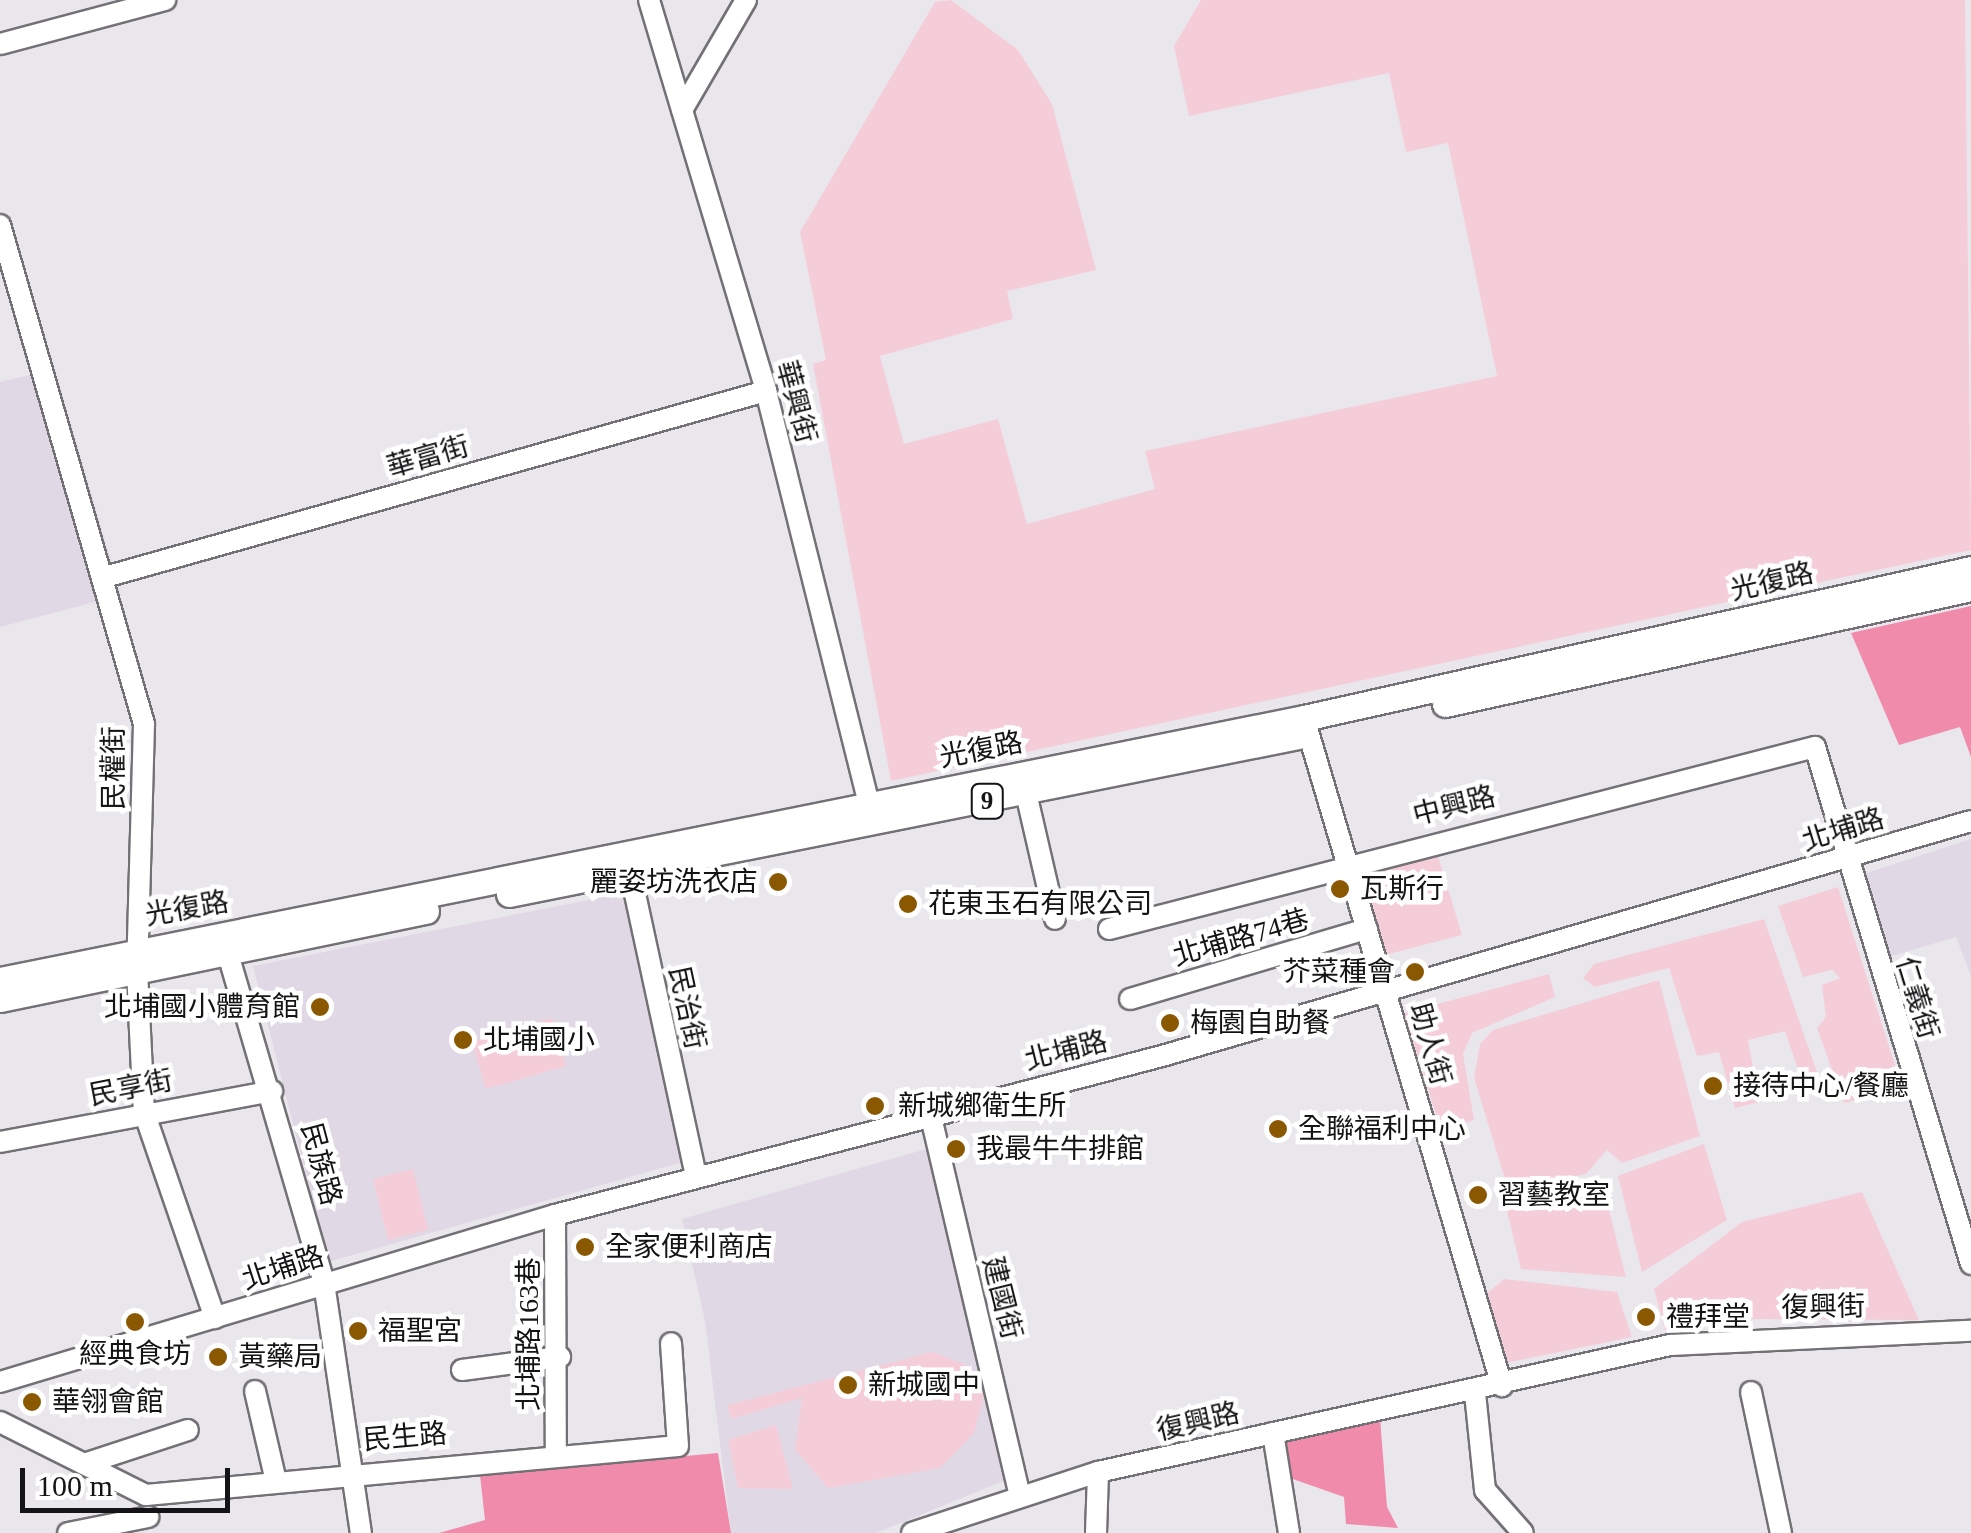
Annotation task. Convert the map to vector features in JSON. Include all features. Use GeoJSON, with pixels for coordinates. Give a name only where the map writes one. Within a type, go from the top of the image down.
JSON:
{"type":"FeatureCollection","features":[{"type":"Feature","properties":{"kind":"main road","name":"光復路"},"geometry":{"type":"LineString","coordinates":[[871,812],[1026,793],[1971,569]]}},
{"type":"Feature","properties":{"kind":"main road","name":"光復路"},"geometry":{"type":"LineString","coordinates":[[0,980],[225,942],[1306,726],[1971,588]]}},
{"type":"Feature","properties":{"kind":"main road","name":"光復路"},"geometry":{"type":"LineString","coordinates":[[0,999],[137,959]]}},
{"type":"Feature","properties":{"kind":"street"},"geometry":{"type":"LineString","coordinates":[[0,44],[165,0]]}},
{"type":"Feature","properties":{"kind":"street","name":"華興街"},"geometry":{"type":"LineString","coordinates":[[649,0],[766,392],[871,812]]}},
{"type":"Feature","properties":{"kind":"street"},"geometry":{"type":"LineString","coordinates":[[682,110],[746,0]]}},
{"type":"Feature","properties":{"kind":"street","name":"民權街"},"geometry":{"type":"LineString","coordinates":[[0,225],[4,257],[106,577],[144,724],[137,959],[144,1112],[215,1318]]}},
{"type":"Feature","properties":{"kind":"street","name":"華富街"},"geometry":{"type":"LineString","coordinates":[[106,577],[766,392]]}},
{"type":"Feature","properties":{"kind":"street","name":"助人街"},"geometry":{"type":"LineString","coordinates":[[1306,726],[1502,1386]]}},
{"type":"Feature","properties":{"kind":"street","name":"中興路"},"geometry":{"type":"LineString","coordinates":[[1109,929],[1347,862],[1815,747]]}},
{"type":"Feature","properties":{"kind":"street","name":"仁義街"},"geometry":{"type":"LineString","coordinates":[[1815,747],[1843,858],[1971,1264]]}},
{"type":"Feature","properties":{"kind":"street"},"geometry":{"type":"LineString","coordinates":[[1026,793],[1055,919]]}},
{"type":"Feature","properties":{"kind":"street","name":"北埔路"},"geometry":{"type":"LineString","coordinates":[[0,1382],[555,1215],[1385,992],[1971,821]]}},
{"type":"Feature","properties":{"kind":"street","name":"民治街"},"geometry":{"type":"LineString","coordinates":[[628,861],[696,1177]]}},
{"type":"Feature","properties":{"kind":"street","name":"北埔路74巷"},"geometry":{"type":"LineString","coordinates":[[1130,999],[1367,929]]}},
{"type":"Feature","properties":{"kind":"street","name":"民族路"},"geometry":{"type":"LineString","coordinates":[[225,942],[272,1091],[324,1283],[356,1469],[361,1533]]}},
{"type":"Feature","properties":{"kind":"street","name":"民享街"},"geometry":{"type":"LineString","coordinates":[[0,1142],[272,1091]]}},
{"type":"Feature","properties":{"kind":"street","name":"建國街"},"geometry":{"type":"LineString","coordinates":[[931,1117],[1019,1492]]}},
{"type":"Feature","properties":{"kind":"street","name":"北埔路163巷"},"geometry":{"type":"LineString","coordinates":[[555,1215],[560,1357],[556,1452]]}},
{"type":"Feature","properties":{"kind":"street","name":"復興街"},"geometry":{"type":"LineString","coordinates":[[1502,1386],[1703,1340],[1971,1332]]}},
{"type":"Feature","properties":{"kind":"street","name":"民生路"},"geometry":{"type":"LineString","coordinates":[[146,1495],[356,1469],[678,1446],[671,1344]]}},
{"type":"Feature","properties":{"kind":"street"},"geometry":{"type":"LineString","coordinates":[[462,1370],[560,1357]]}},
{"type":"Feature","properties":{"kind":"street","name":"復興路"},"geometry":{"type":"LineString","coordinates":[[912,1533],[1019,1492],[1098,1472],[1502,1386]]}},
{"type":"Feature","properties":{"kind":"street"},"geometry":{"type":"LineString","coordinates":[[255,1391],[276,1477]]}},
{"type":"Feature","properties":{"kind":"street"},"geometry":{"type":"LineString","coordinates":[[1751,1392],[1781,1533]]}},
{"type":"Feature","properties":{"kind":"street"},"geometry":{"type":"LineString","coordinates":[[1475,1393],[1485,1490],[1523,1533]]}},
{"type":"Feature","properties":{"kind":"street"},"geometry":{"type":"LineString","coordinates":[[0,1422],[146,1495],[149,1525],[68,1533]]}},
{"type":"Feature","properties":{"kind":"street"},"geometry":{"type":"LineString","coordinates":[[87,1463],[188,1430]]}},
{"type":"Feature","properties":{"kind":"street"},"geometry":{"type":"LineString","coordinates":[[1273,1433],[1289,1533]]}},
{"type":"Feature","properties":{"kind":"street"},"geometry":{"type":"LineString","coordinates":[[1096,1533],[1098,1472]]}},
{"type":"Feature","properties":{"kind":"shaded area"},"geometry":{"type":"Polygon","coordinates":[[[951,0],[1018,50],[1052,104],[1096,270],[1007,291],[1013,319],[880,356],[904,444],[998,419],[1027,524],[1155,489],[1145,451],[1497,376],[1448,143],[1406,152],[1389,73],[1189,116],[1174,46],[1201,0],[1965,0],[1971,550],[891,781],[813,364],[826,360],[800,232],[935,2],[951,0]]]}},
{"type":"Feature","properties":{"kind":"shaded area"},"geometry":{"type":"Polygon","coordinates":[[[55,369],[121,595],[0,627],[0,382],[55,369]]]}},
{"type":"Feature","properties":{"kind":"shaded area"},"geometry":{"type":"Polygon","coordinates":[[[1971,606],[1971,757],[1960,727],[1899,745],[1851,633],[1971,606]]]}},
{"type":"Feature","properties":{"kind":"shaded area"},"geometry":{"type":"Polygon","coordinates":[[[1971,839],[1971,976],[1956,937],[1885,958],[1857,876],[1971,839]]]}},
{"type":"Feature","properties":{"kind":"shaded area"},"geometry":{"type":"Polygon","coordinates":[[[1438,856],[1462,935],[1385,955],[1362,887],[1367,876],[1438,856]]]}},
{"type":"Feature","properties":{"kind":"shaded area"},"geometry":{"type":"Polygon","coordinates":[[[1838,887],[1902,1087],[1844,1103],[1817,1028],[1826,1017],[1822,985],[1840,978],[1832,970],[1803,977],[1778,906],[1838,887]]]}},
{"type":"Feature","properties":{"kind":"shaded area","name":"北埔國小"},"geometry":{"type":"Polygon","coordinates":[[[624,893],[683,1162],[328,1262],[253,966],[624,893]]]}},
{"type":"Feature","properties":{"kind":"shaded area"},"geometry":{"type":"Polygon","coordinates":[[[1764,919],[1820,1081],[1784,1091],[1802,1081],[1785,1031],[1748,1040],[1759,1102],[1735,1108],[1719,1052],[1697,1056],[1669,968],[1594,987],[1583,978],[1594,964],[1764,919]]]}},
{"type":"Feature","properties":{"kind":"shaded area"},"geometry":{"type":"Polygon","coordinates":[[[1549,974],[1555,997],[1472,1033],[1463,1054],[1474,1120],[1441,1130],[1404,1013],[1549,974]]]}},
{"type":"Feature","properties":{"kind":"shaded area"},"geometry":{"type":"Polygon","coordinates":[[[1659,980],[1700,1136],[1622,1163],[1607,1150],[1586,1174],[1508,1189],[1474,1078],[1480,1044],[1493,1030],[1659,980]]]}},
{"type":"Feature","properties":{"kind":"shaded area"},"geometry":{"type":"Polygon","coordinates":[[[552,1018],[566,1066],[486,1089],[472,1042],[552,1018]]]}},
{"type":"Feature","properties":{"kind":"shaded area"},"geometry":{"type":"Polygon","coordinates":[[[1704,1144],[1727,1220],[1642,1272],[1618,1176],[1704,1144]]]}},
{"type":"Feature","properties":{"kind":"shaded area","name":"新城國中"},"geometry":{"type":"Polygon","coordinates":[[[933,1147],[1006,1480],[876,1533],[731,1533],[705,1321],[682,1219],[933,1147]]]}},
{"type":"Feature","properties":{"kind":"shaded area"},"geometry":{"type":"Polygon","coordinates":[[[413,1169],[428,1230],[388,1240],[373,1179],[413,1169]]]}},
{"type":"Feature","properties":{"kind":"shaded area"},"geometry":{"type":"Polygon","coordinates":[[[1593,1181],[1603,1186],[1626,1277],[1521,1269],[1505,1203],[1593,1181]]]}},
{"type":"Feature","properties":{"kind":"shaded area"},"geometry":{"type":"Polygon","coordinates":[[[1862,1192],[1919,1320],[1751,1319],[1665,1330],[1654,1289],[1742,1222],[1862,1192]]]}},
{"type":"Feature","properties":{"kind":"shaded area"},"geometry":{"type":"Polygon","coordinates":[[[1504,1279],[1617,1292],[1632,1337],[1501,1364],[1484,1296],[1504,1279]]]}},
{"type":"Feature","properties":{"kind":"shaded area"},"geometry":{"type":"Polygon","coordinates":[[[932,1352],[966,1365],[984,1395],[974,1433],[940,1468],[828,1488],[795,1449],[802,1398],[731,1419],[728,1405],[932,1352]]]}},
{"type":"Feature","properties":{"kind":"shaded area"},"geometry":{"type":"Polygon","coordinates":[[[1380,1418],[1387,1507],[1398,1528],[1346,1524],[1344,1497],[1290,1478],[1284,1442],[1380,1418]]]}},
{"type":"Feature","properties":{"kind":"shaded area"},"geometry":{"type":"Polygon","coordinates":[[[776,1425],[793,1489],[738,1488],[728,1440],[776,1425]]]}},
{"type":"Feature","properties":{"kind":"shaded area"},"geometry":{"type":"Polygon","coordinates":[[[718,1453],[731,1533],[439,1533],[485,1520],[480,1475],[718,1453]]]}},
{"type":"Feature","properties":{"kind":"place","name":"麗姿坊洗衣店"},"geometry":{"type":"Point","coordinates":[778,882]}},
{"type":"Feature","properties":{"kind":"place","name":"瓦斯行"},"geometry":{"type":"Point","coordinates":[1340,889]}},
{"type":"Feature","properties":{"kind":"place","name":"花東玉石有限公司"},"geometry":{"type":"Point","coordinates":[908,904]}},
{"type":"Feature","properties":{"kind":"place","name":"芥菜種會"},"geometry":{"type":"Point","coordinates":[1415,972]}},
{"type":"Feature","properties":{"kind":"place","name":"北埔國小體育館"},"geometry":{"type":"Point","coordinates":[320,1007]}},
{"type":"Feature","properties":{"kind":"place","name":"梅園自助餐"},"geometry":{"type":"Point","coordinates":[1170,1023]}},
{"type":"Feature","properties":{"kind":"place","name":"北埔國小"},"geometry":{"type":"Point","coordinates":[463,1040]}},
{"type":"Feature","properties":{"kind":"place","name":"接待中心/餐廳"},"geometry":{"type":"Point","coordinates":[1713,1086]}},
{"type":"Feature","properties":{"kind":"place","name":"新城鄉衛生所"},"geometry":{"type":"Point","coordinates":[875,1106]}},
{"type":"Feature","properties":{"kind":"place","name":"全聯福利中心"},"geometry":{"type":"Point","coordinates":[1278,1129]}},
{"type":"Feature","properties":{"kind":"place","name":"我最牛牛排館"},"geometry":{"type":"Point","coordinates":[956,1149]}},
{"type":"Feature","properties":{"kind":"place","name":"習藝教室"},"geometry":{"type":"Point","coordinates":[1478,1195]}},
{"type":"Feature","properties":{"kind":"place","name":"全家便利商店"},"geometry":{"type":"Point","coordinates":[585,1247]}},
{"type":"Feature","properties":{"kind":"place","name":"禮拜堂"},"geometry":{"type":"Point","coordinates":[1646,1317]}},
{"type":"Feature","properties":{"kind":"place","name":"經典食坊"},"geometry":{"type":"Point","coordinates":[135,1322]}},
{"type":"Feature","properties":{"kind":"place","name":"福聖宮"},"geometry":{"type":"Point","coordinates":[358,1331]}},
{"type":"Feature","properties":{"kind":"place","name":"黃藥局"},"geometry":{"type":"Point","coordinates":[218,1357]}},
{"type":"Feature","properties":{"kind":"place","name":"新城國中"},"geometry":{"type":"Point","coordinates":[848,1385]}},
{"type":"Feature","properties":{"kind":"place","name":"華翎會館"},"geometry":{"type":"Point","coordinates":[32,1402]}}]}
